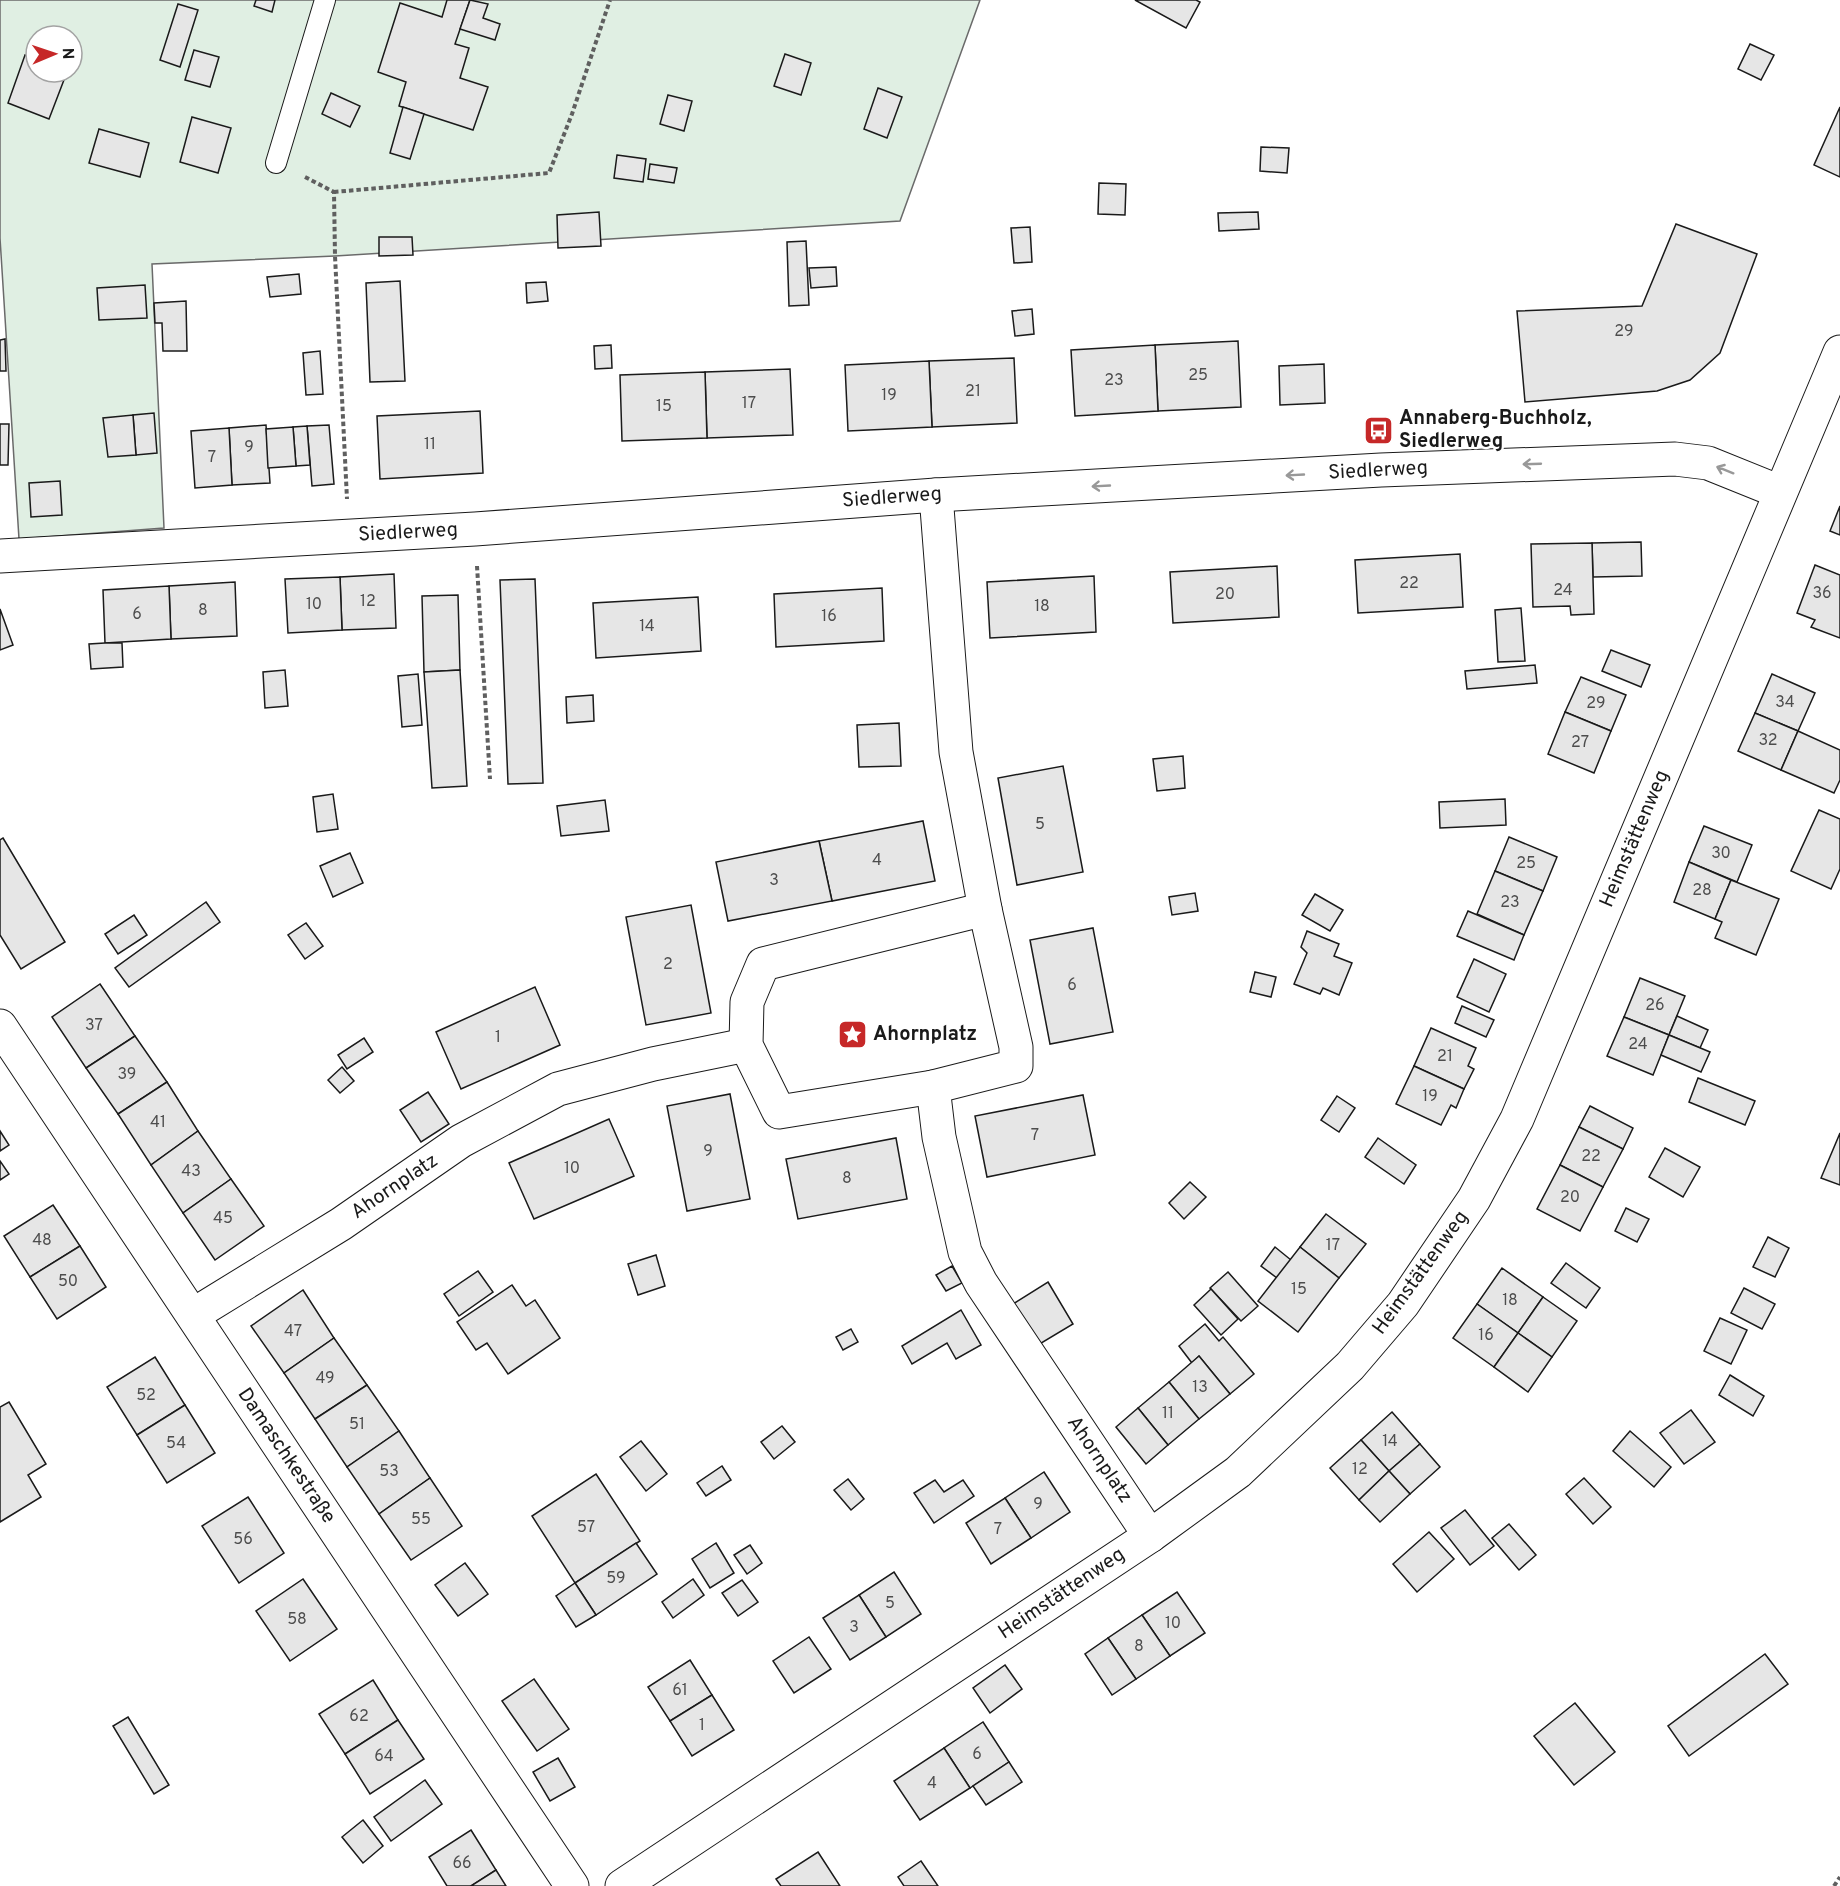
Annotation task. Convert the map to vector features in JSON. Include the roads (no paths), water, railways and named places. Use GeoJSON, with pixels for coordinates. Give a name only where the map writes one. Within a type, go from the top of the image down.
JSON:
{"type":"FeatureCollection","features":[{"type":"Feature","properties":{"kind":"street","name":"Heimstättenweg"},"geometry":{"type":"LineString","coordinates":[[622,1886],[1150,1536],[1238,1472],[1350,1366],[1403,1305],[1474,1199],[1521,1109],[1840,352]]}},
{"type":"Feature","properties":{"kind":"street","name":"Siedlerweg"},"geometry":{"type":"LineString","coordinates":[[0,556],[475,529],[936,495],[1382,470],[1675,459],[1708,463],[1780,492]]}},
{"type":"Feature","properties":{"kind":"street"},"geometry":{"type":"LineString","coordinates":[[936,495],[956,752],[985,909],[1016,1047],[1016,1066],[933,1088],[779,1112],[746,1045],[747,1002],[763,964],[985,909]]}},
{"type":"Feature","properties":{"kind":"street","name":"Damaschkestraße"},"geometry":{"type":"LineString","coordinates":[[0,1026],[572,1886]]}},
{"type":"Feature","properties":{"kind":"street","name":"Ahornplatz"},"geometry":{"type":"LineString","coordinates":[[193,1315],[341,1224],[461,1142],[558,1089],[653,1064],[746,1045]]}},
{"type":"Feature","properties":{"kind":"street","name":"Ahornplatz"},"geometry":{"type":"LineString","coordinates":[[933,1088],[939,1137],[965,1252],[981,1283],[1150,1536]]}},
{"type":"Feature","properties":{"kind":"lane"},"geometry":{"type":"LineString","coordinates":[[276,163],[324,0]]}},
{"type":"Feature","properties":{"kind":"place","name":"Annaberg-Buchholz, Siedlerweg"},"geometry":{"type":"Point","coordinates":[1378,431]}},
{"type":"Feature","properties":{"kind":"place","name":"Ahornplatz"},"geometry":{"type":"Point","coordinates":[852,1035]}}]}
